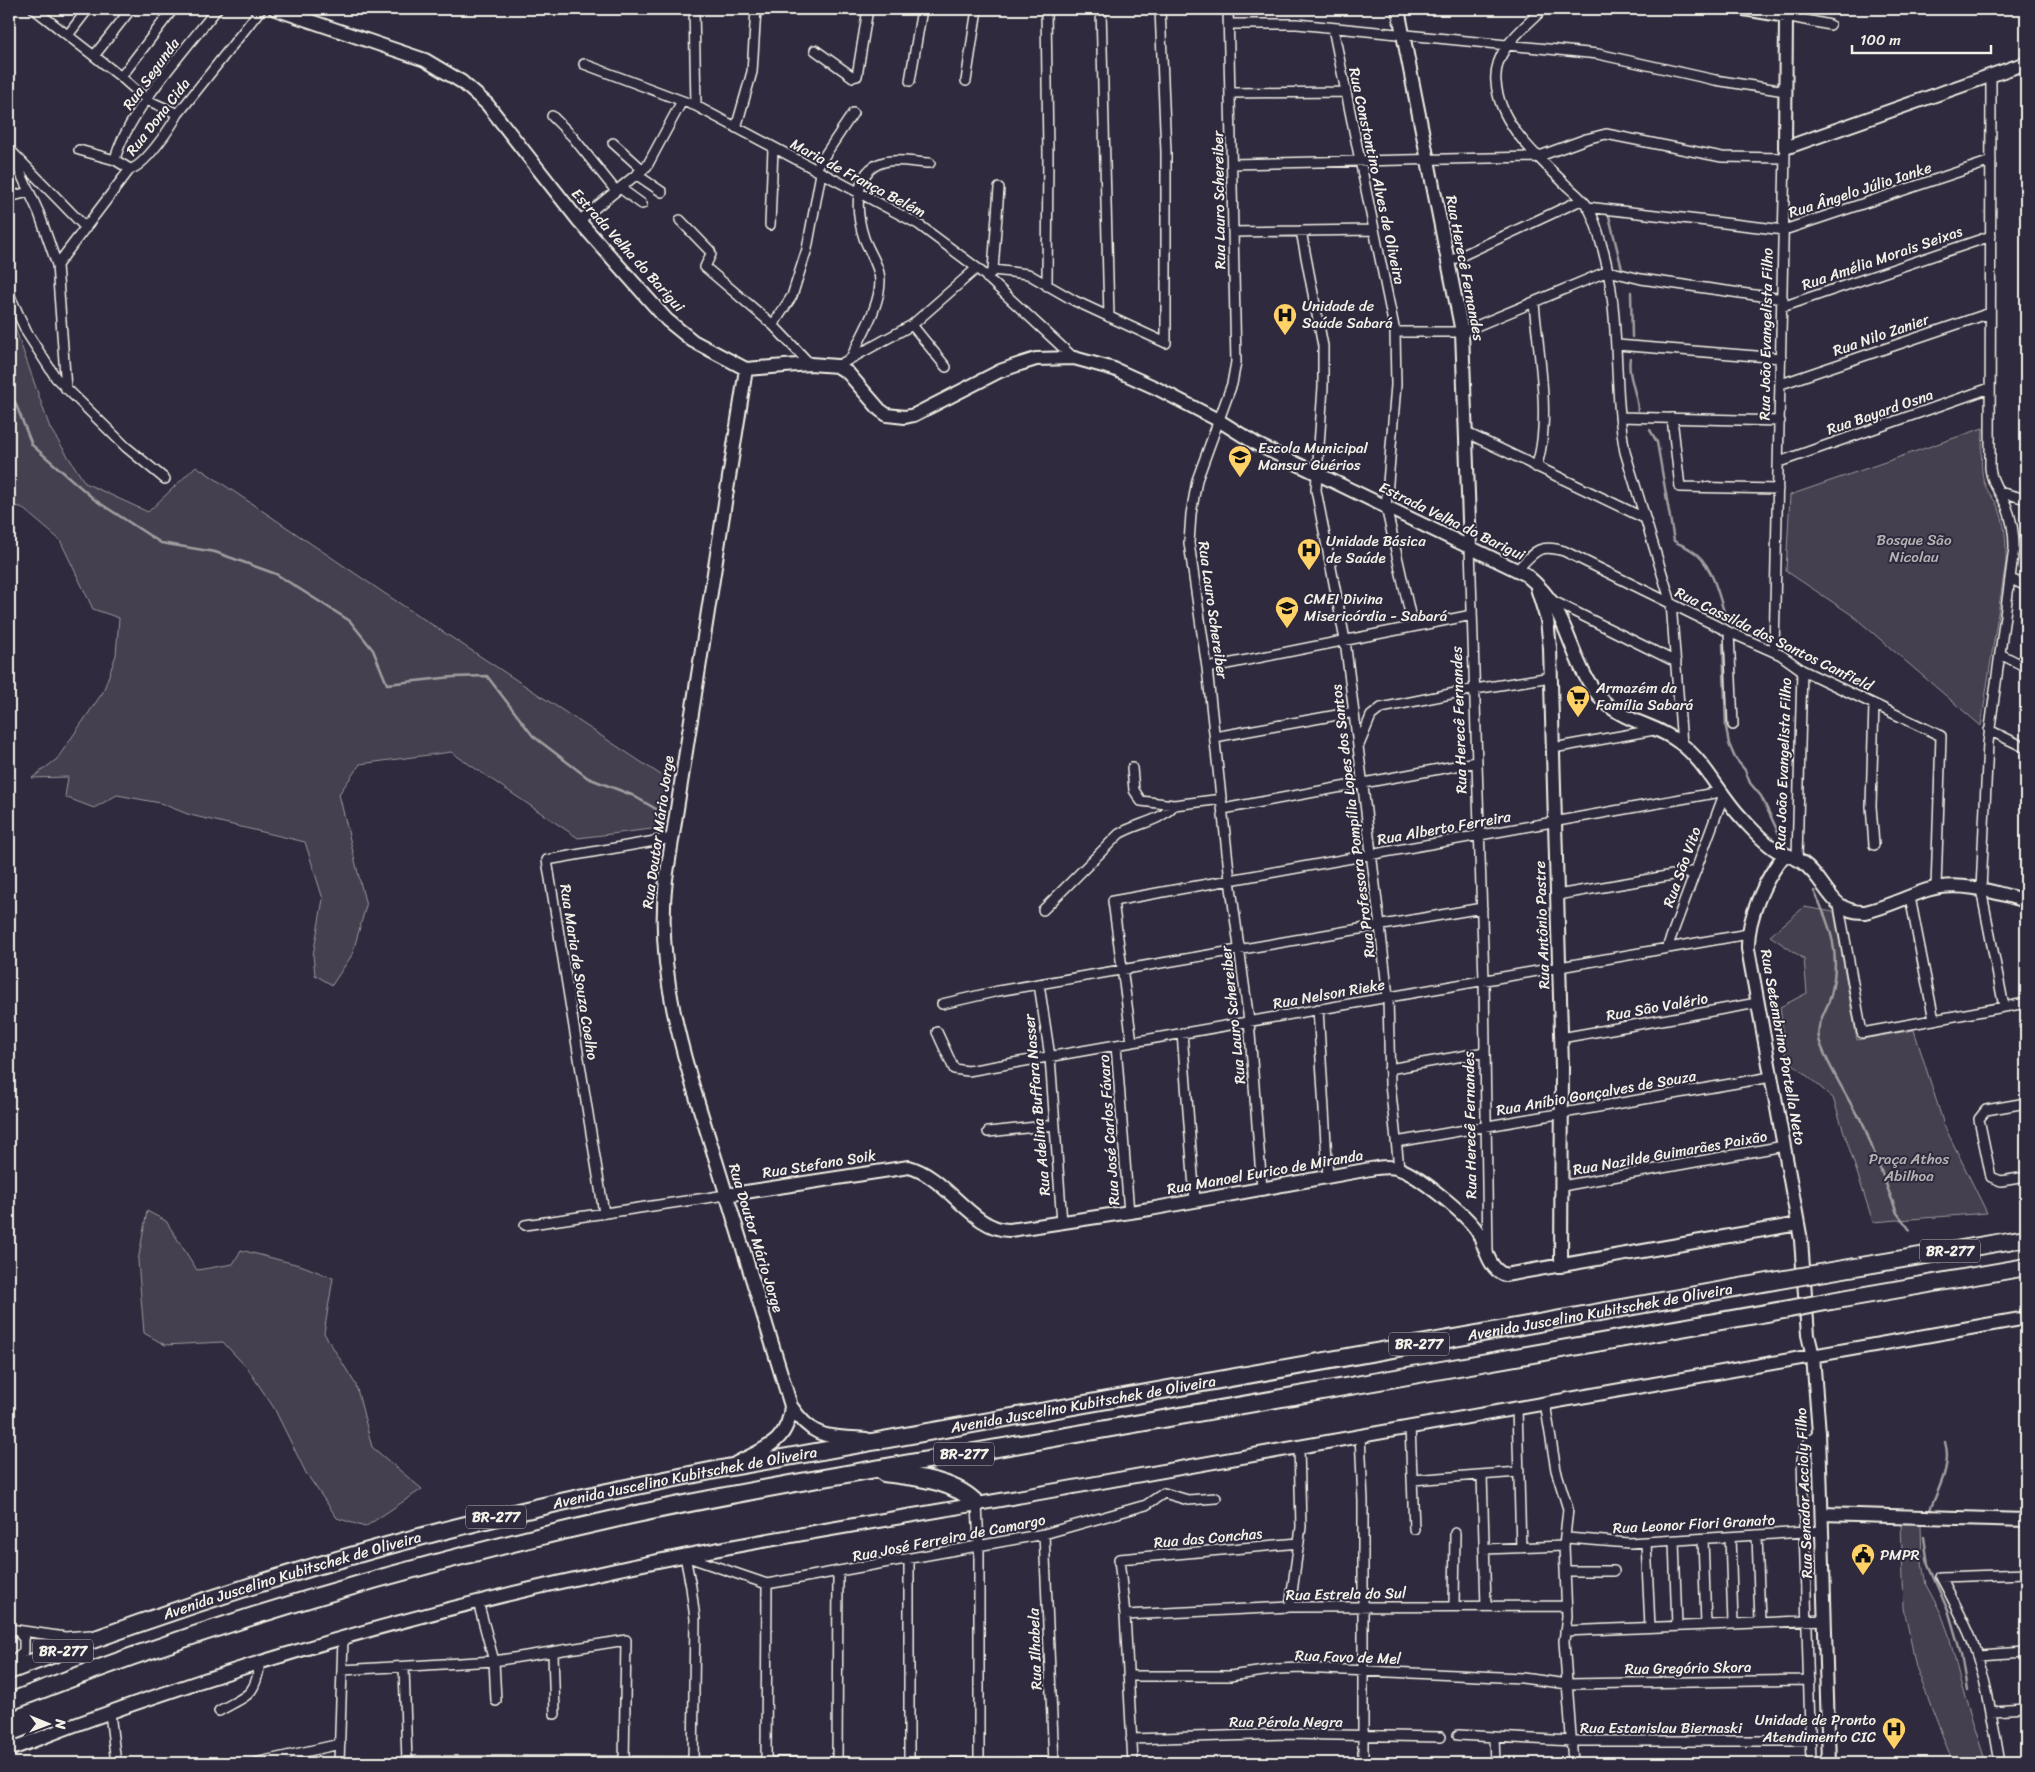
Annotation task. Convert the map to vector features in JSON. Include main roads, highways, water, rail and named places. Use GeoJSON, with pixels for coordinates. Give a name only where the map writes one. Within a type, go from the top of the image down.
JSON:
{"type":"FeatureCollection","features":[{"type":"Feature","properties":{"kind":"highway"},"geometry":{"type":"LineString","coordinates":[[2001,1242],[2026,1227]]}},
{"type":"Feature","properties":{"kind":"highway","name":"Avenida Juscelino Kubitschek de Oliveira"},"geometry":{"type":"LineString","coordinates":[[9,1671],[118,1631],[268,1582],[447,1530],[552,1504],[726,1468],[1785,1279],[2026,1238]]}},
{"type":"Feature","properties":{"kind":"highway","name":"Avenida Juscelino Kubitschek de Oliveira"},"geometry":{"type":"LineString","coordinates":[[9,1702],[211,1630],[408,1571],[636,1515],[867,1471],[2026,1267]]}},
{"type":"Feature","properties":{"kind":"highway"},"geometry":{"type":"LineString","coordinates":[[867,1471],[909,1476],[946,1485],[962,1491],[977,1504]]}},
{"type":"Feature","properties":{"kind":"waterway"},"geometry":{"type":"LineString","coordinates":[[1609,216],[1622,269]]}},
{"type":"Feature","properties":{"kind":"waterway"},"geometry":{"type":"LineString","coordinates":[[1631,292],[1632,337]]}},
{"type":"Feature","properties":{"kind":"waterway"},"geometry":{"type":"LineString","coordinates":[[1630,358],[1630,371],[1638,410]]}},
{"type":"Feature","properties":{"kind":"waterway"},"geometry":{"type":"LineString","coordinates":[[9,387],[32,445],[95,500],[161,543],[215,552],[276,574],[350,621],[373,650],[387,684],[453,677],[487,676],[533,736],[588,778],[632,795],[656,809]]}},
{"type":"Feature","properties":{"kind":"waterway"},"geometry":{"type":"LineString","coordinates":[[1650,430],[1657,442],[1674,541],[1698,555],[1704,562],[1717,588],[1725,615]]}},
{"type":"Feature","properties":{"kind":"waterway"},"geometry":{"type":"LineString","coordinates":[[1723,644],[1726,727],[1729,744],[1735,758],[1745,770],[1750,783],[1761,796],[1779,834],[1785,841]]}},
{"type":"Feature","properties":{"kind":"waterway"},"geometry":{"type":"LineString","coordinates":[[1814,891],[1833,941],[1835,967],[1831,995],[1820,1021],[1818,1033],[1821,1047],[1857,1115],[1861,1118],[1897,1213],[1910,1230]]}},
{"type":"Feature","properties":{"kind":"waterway"},"geometry":{"type":"LineString","coordinates":[[1930,1510],[1946,1468],[1947,1451],[1945,1442]]}},
{"type":"Feature","properties":{"kind":"waterway"},"geometry":{"type":"LineString","coordinates":[[1924,1537],[1928,1565],[1949,1613],[1961,1654],[1967,1691]]}},
{"type":"Feature","properties":{"kind":"place","name":"Unidade de Saúde Sabará"},"geometry":{"type":"Point","coordinates":[1285,336]}},
{"type":"Feature","properties":{"kind":"place","name":"Escola Municipal Mansur Guérios"},"geometry":{"type":"Point","coordinates":[1240,478]}},
{"type":"Feature","properties":{"kind":"place","name":"Unidade Básica de Saúde"},"geometry":{"type":"Point","coordinates":[1309,571]}},
{"type":"Feature","properties":{"kind":"place","name":"CMEI Divina Misericórdia - Sabará"},"geometry":{"type":"Point","coordinates":[1287,629]}},
{"type":"Feature","properties":{"kind":"place","name":"Armazém da Família Sabará"},"geometry":{"type":"Point","coordinates":[1578,718]}},
{"type":"Feature","properties":{"kind":"place","name":"PMPR"},"geometry":{"type":"Point","coordinates":[1863,1576]}},
{"type":"Feature","properties":{"kind":"place","name":"Unidade de Pronto Atendimento CIC"},"geometry":{"type":"Point","coordinates":[1894,1750]}},
{"type":"Feature","properties":{"kind":"park label","name":"Bosque São Nicolau"},"geometry":{"type":"Point","coordinates":[1914,548]}},
{"type":"Feature","properties":{"kind":"park label","name":"Praça Athos Abilhoa"},"geometry":{"type":"Point","coordinates":[1909,1168]}}]}
